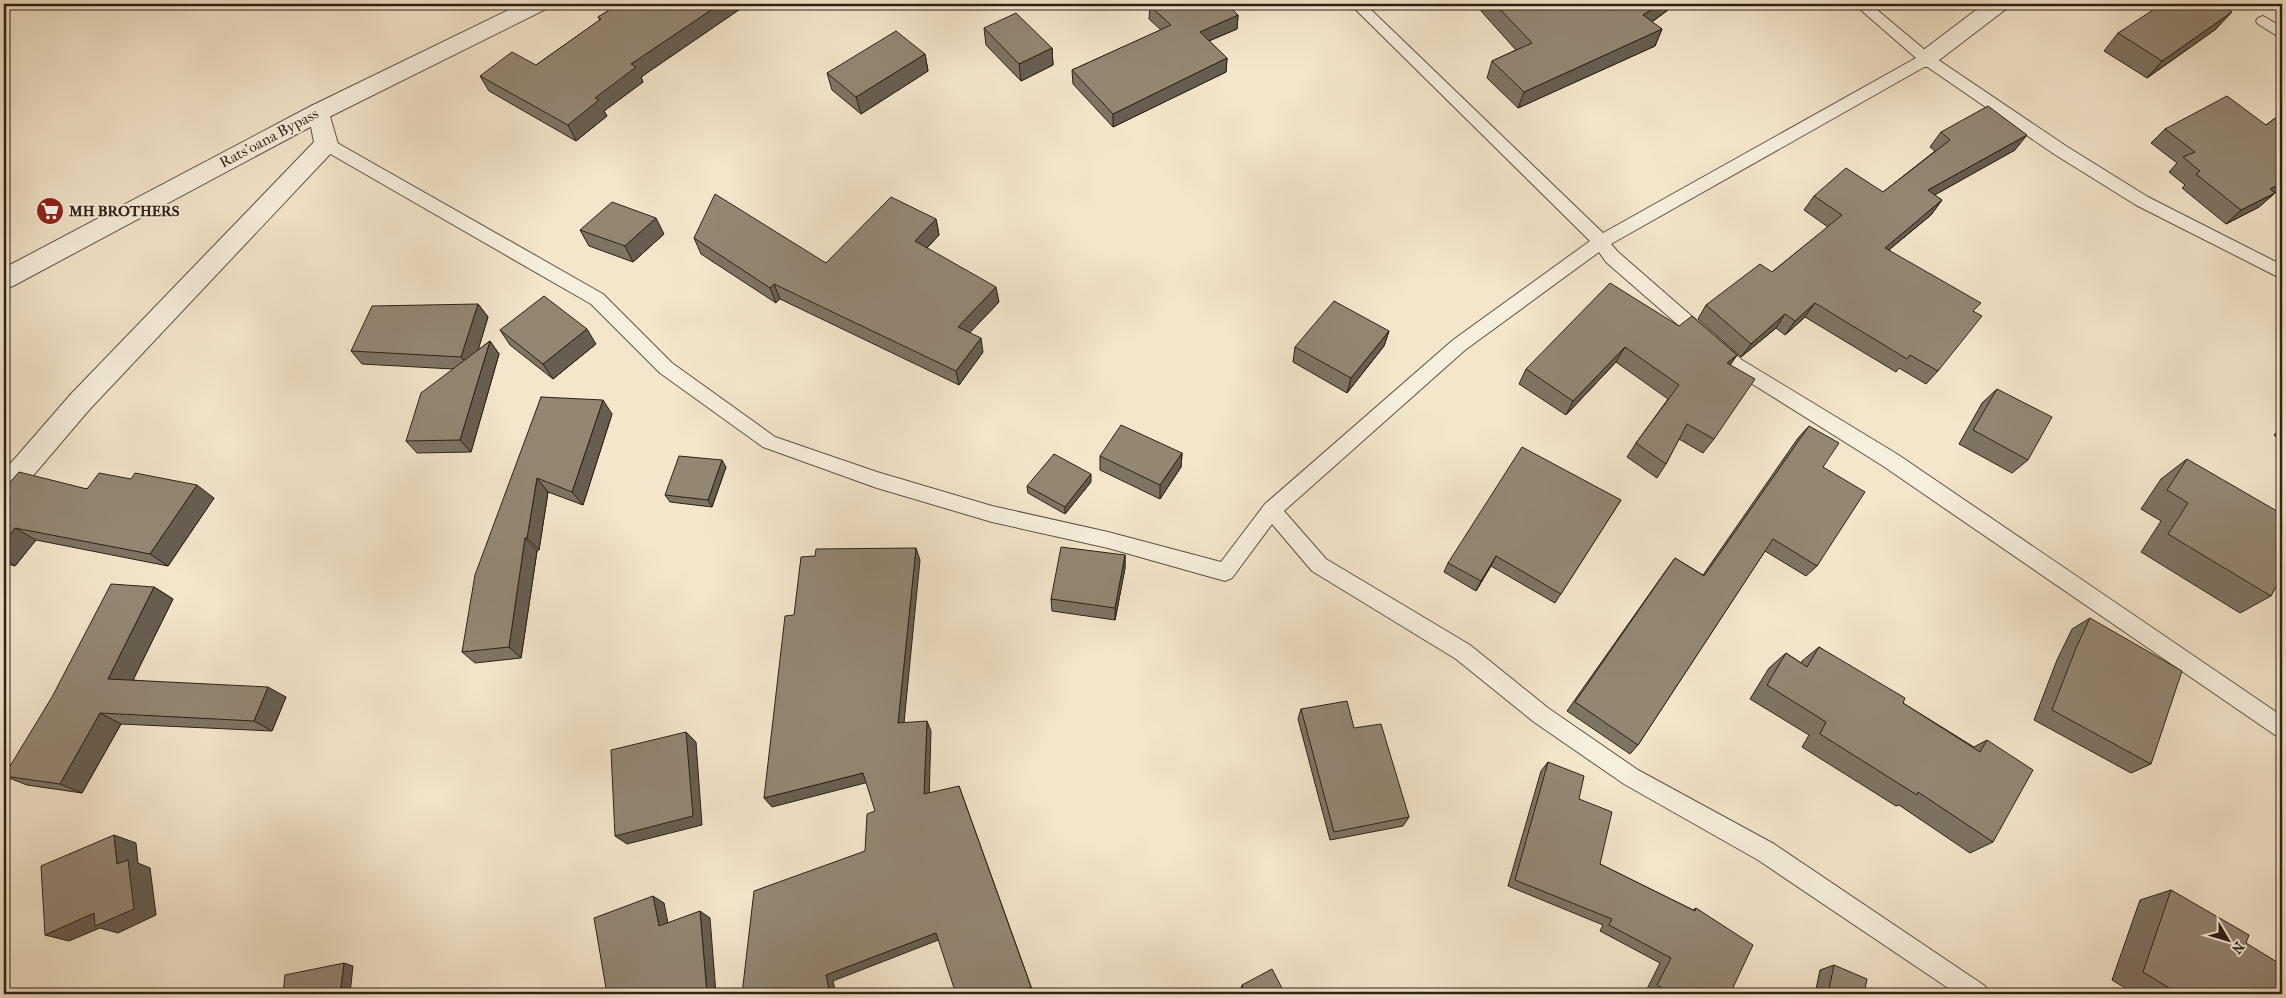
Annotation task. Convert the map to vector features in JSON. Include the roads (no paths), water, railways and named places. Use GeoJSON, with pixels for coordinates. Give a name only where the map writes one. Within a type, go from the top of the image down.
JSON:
{"type":"FeatureCollection","features":[{"type":"Feature","properties":{"kind":"street","name":"Rats'oana Bypass"},"geometry":{"type":"LineString","coordinates":[[4,279],[319,112],[538,4]]}},
{"type":"Feature","properties":{"kind":"street"},"geometry":{"type":"LineString","coordinates":[[1926,58],[1998,4]]}},
{"type":"Feature","properties":{"kind":"street"},"geometry":{"type":"LineString","coordinates":[[4,490],[80,402],[326,144],[319,112]]}},
{"type":"Feature","properties":{"kind":"lane"},"geometry":{"type":"LineString","coordinates":[[1357,4],[1601,242],[1612,257],[1736,365],[1890,460],[2282,728]]}},
{"type":"Feature","properties":{"kind":"lane"},"geometry":{"type":"LineString","coordinates":[[1861,4],[1926,58],[2060,150],[2142,201],[2282,272]]}},
{"type":"Feature","properties":{"kind":"lane"},"geometry":{"type":"LineString","coordinates":[[2263,21],[2282,34]]}},
{"type":"Feature","properties":{"kind":"lane"},"geometry":{"type":"LineString","coordinates":[[326,144],[597,299],[666,368],[769,442],[877,480],[992,514],[1108,540],[1225,572],[1272,510],[1459,345],[1601,242],[1926,58]]}},
{"type":"Feature","properties":{"kind":"lane"},"geometry":{"type":"LineString","coordinates":[[1272,510],[1319,566],[1463,652],[1541,715],[1631,777],[1766,852],[1977,994]]}},
{"type":"Feature","properties":{"kind":"place","name":"MH BROTHERS"},"geometry":{"type":"Point","coordinates":[50,211]}}]}
